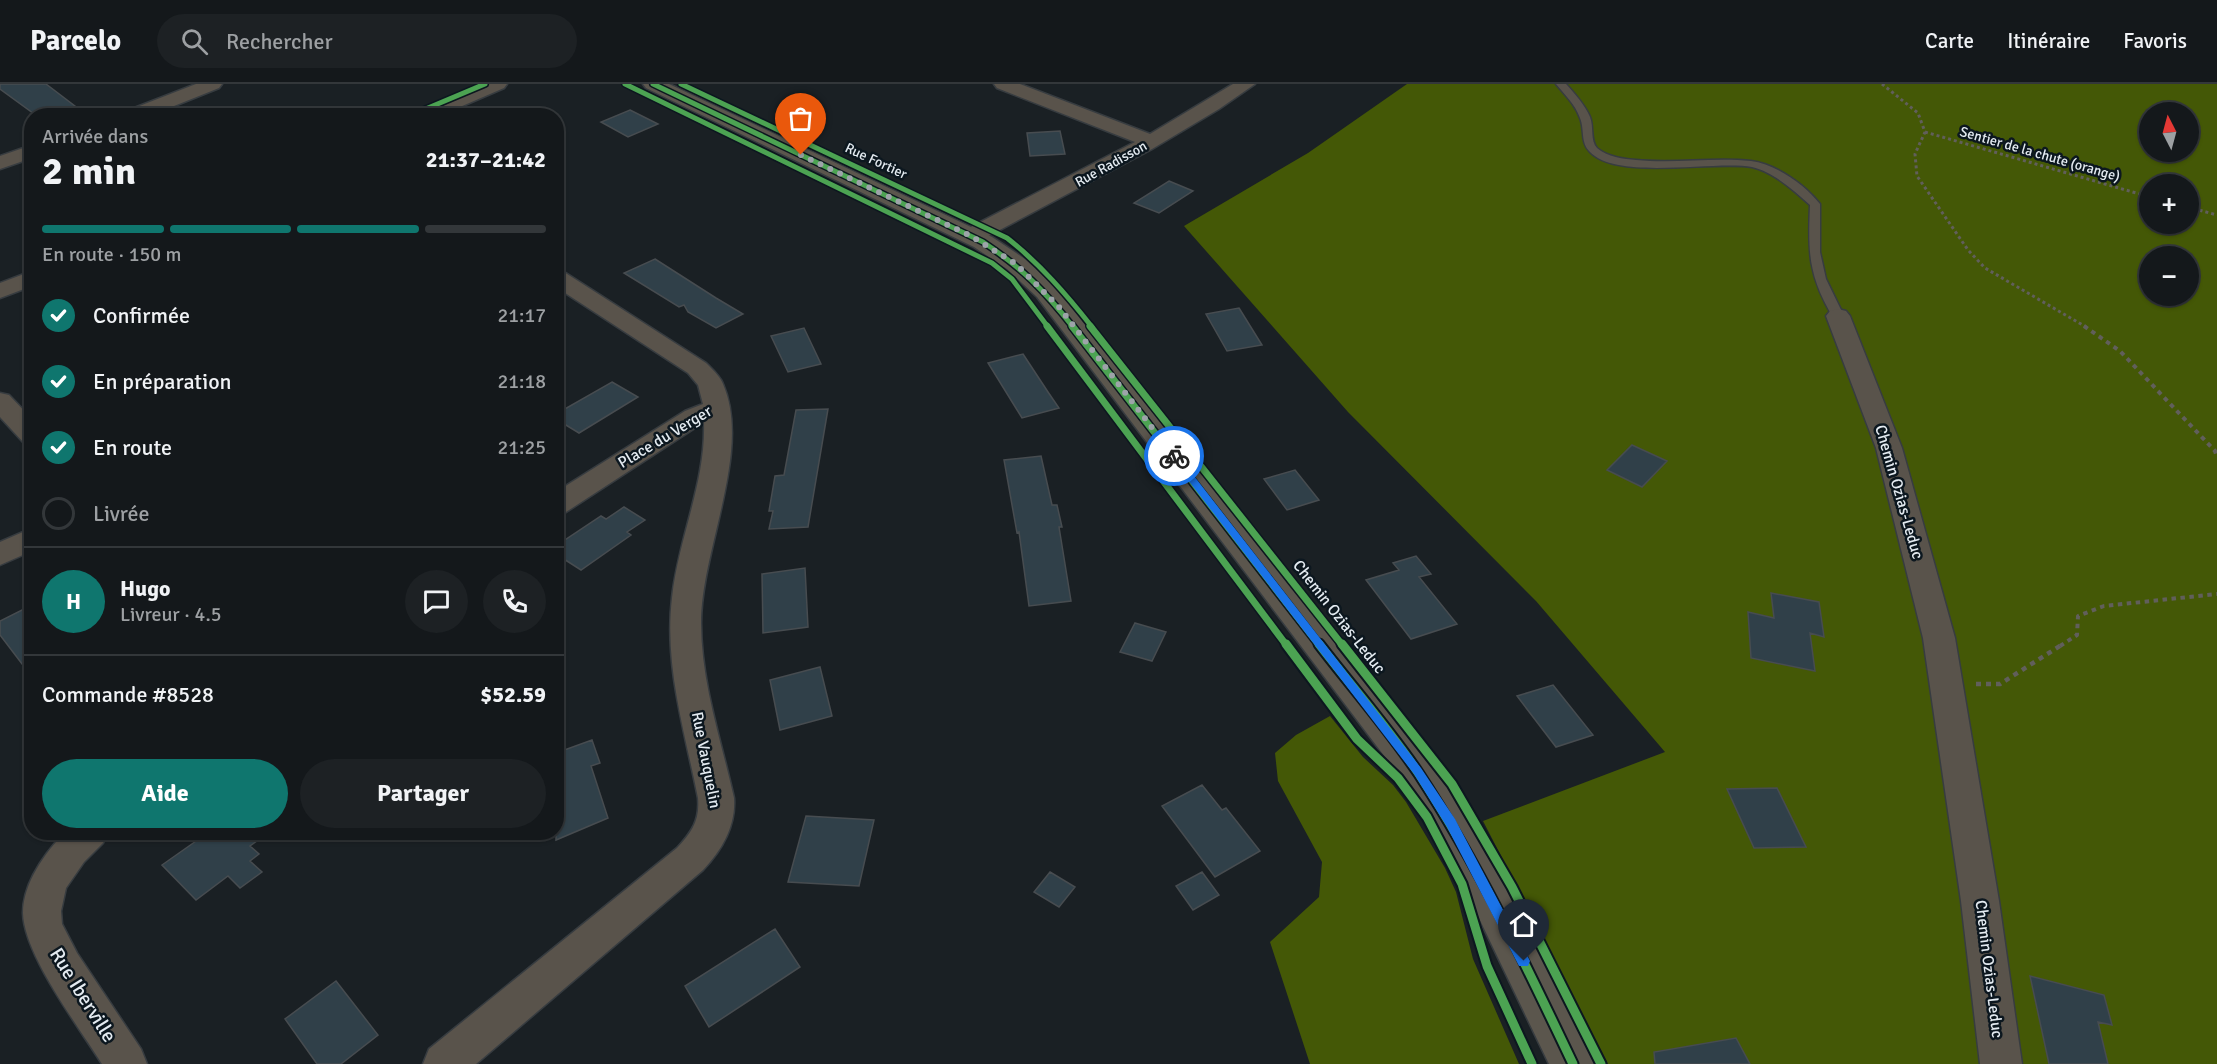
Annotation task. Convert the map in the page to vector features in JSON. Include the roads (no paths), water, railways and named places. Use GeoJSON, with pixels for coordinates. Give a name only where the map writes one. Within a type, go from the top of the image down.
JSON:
{"type":"FeatureCollection","features":[{"type":"Feature","properties":{"kind":"street"},"geometry":{"type":"LineString","coordinates":[[152,108],[213,84]]}},
{"type":"Feature","properties":{"kind":"street"},"geometry":{"type":"LineString","coordinates":[[441,108],[498,84]]}},
{"type":"Feature","properties":{"kind":"street","name":"Rue Fortier"},"geometry":{"type":"LineString","coordinates":[[653,84],[971,236],[1016,264],[1059,307],[1418,771],[1451,823],[1491,896],[1573,1064]]}},
{"type":"Feature","properties":{"kind":"street"},"geometry":{"type":"LineString","coordinates":[[1003,84],[1151,141]]}},
{"type":"Feature","properties":{"kind":"street","name":"Rue Radisson"},"geometry":{"type":"LineString","coordinates":[[971,236],[1151,141],[1246,84]]}},
{"type":"Feature","properties":{"kind":"street"},"geometry":{"type":"LineString","coordinates":[[4,157],[24,153]]}},
{"type":"Feature","properties":{"kind":"street"},"geometry":{"type":"LineString","coordinates":[[0,291],[24,281]]}},
{"type":"Feature","properties":{"kind":"street","name":"Place du Verger"},"geometry":{"type":"LineString","coordinates":[[564,282],[697,368],[710,383],[717,408],[694,417],[564,500]]}},
{"type":"Feature","properties":{"kind":"street","name":"Chemin Ozias-Leduc"},"geometry":{"type":"LineString","coordinates":[[1838,316],[1889,448],[1939,638],[1980,901],[2001,1064]]}},
{"type":"Feature","properties":{"kind":"street"},"geometry":{"type":"LineString","coordinates":[[0,401],[24,427]]}},
{"type":"Feature","properties":{"kind":"street","name":"Rue Vauquelin"},"geometry":{"type":"LineString","coordinates":[[444,1064],[690,859],[705,843],[715,824],[716,798],[689,682],[685,638],[686,598],[714,468],[718,432],[717,408]]}},
{"type":"Feature","properties":{"kind":"street"},"geometry":{"type":"LineString","coordinates":[[0,555],[24,542]]}},
{"type":"Feature","properties":{"kind":"street","name":"Rue Iberville"},"geometry":{"type":"LineString","coordinates":[[82,840],[54,875],[44,900],[43,923],[58,959],[126,1064]]}},
{"type":"Feature","properties":{"kind":"lane","name":"Chemin Ozias-Leduc"},"geometry":{"type":"LineString","coordinates":[[1561,84],[1586,113],[1590,129],[1588,141],[1595,152],[1611,159],[1646,164],[1752,164],[1768,168],[1800,190],[1815,204],[1814,252],[1820,279],[1838,316]]}}]}
